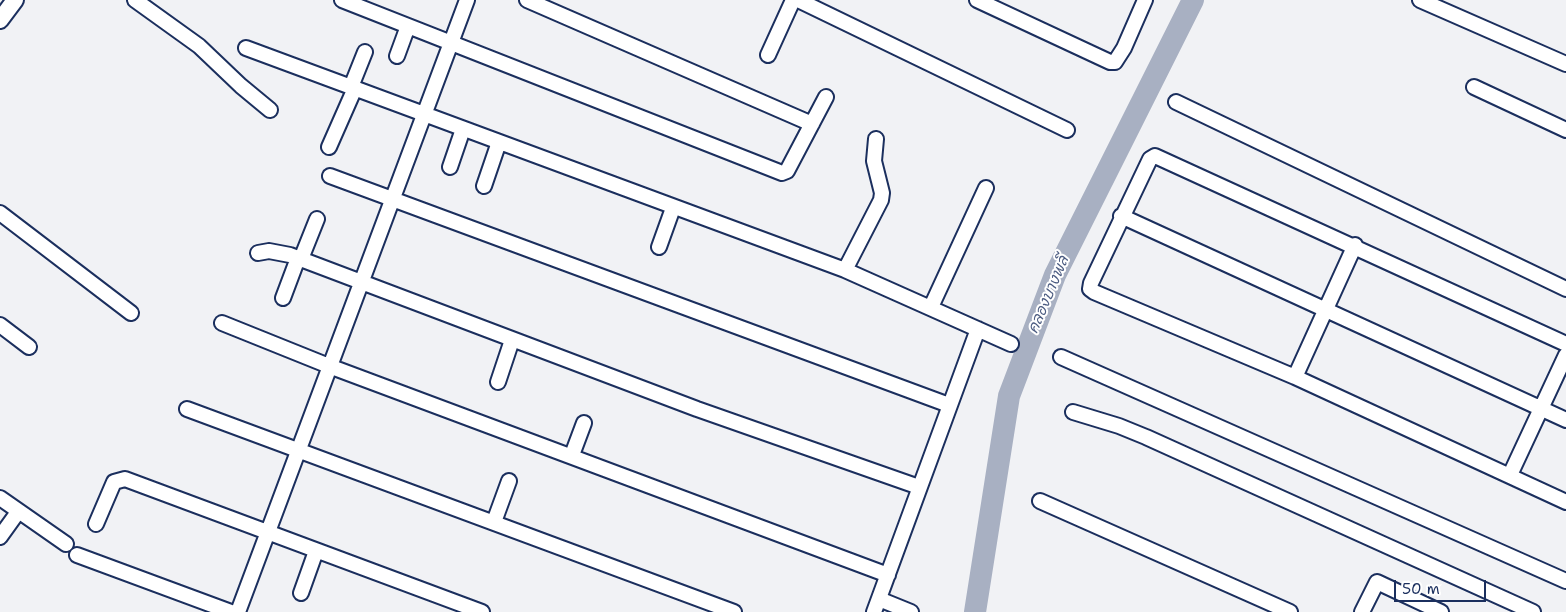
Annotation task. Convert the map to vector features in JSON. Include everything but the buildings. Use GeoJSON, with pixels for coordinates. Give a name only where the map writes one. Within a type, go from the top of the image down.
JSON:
{"type":"FeatureCollection","features":[{"type":"Feature","properties":{"kind":"main road"},"geometry":{"type":"LineString","coordinates":[[0,20],[15,0]]}},
{"type":"Feature","properties":{"kind":"street"},"geometry":{"type":"LineString","coordinates":[[135,0],[199,46],[241,86],[270,110]]}},
{"type":"Feature","properties":{"kind":"street"},"geometry":{"type":"LineString","coordinates":[[342,0],[782,173],[787,171],[826,97]]}},
{"type":"Feature","properties":{"kind":"street"},"geometry":{"type":"LineString","coordinates":[[238,612],[467,0]]}},
{"type":"Feature","properties":{"kind":"street"},"geometry":{"type":"LineString","coordinates":[[527,0],[812,124]]}},
{"type":"Feature","properties":{"kind":"street"},"geometry":{"type":"LineString","coordinates":[[768,56],[793,0]]}},
{"type":"Feature","properties":{"kind":"street"},"geometry":{"type":"LineString","coordinates":[[798,0],[1068,130]]}},
{"type":"Feature","properties":{"kind":"street"},"geometry":{"type":"LineString","coordinates":[[977,0],[1110,62],[1115,62],[1124,48],[1146,0]]}},
{"type":"Feature","properties":{"kind":"street"},"geometry":{"type":"LineString","coordinates":[[1420,0],[1566,64]]}},
{"type":"Feature","properties":{"kind":"street"},"geometry":{"type":"LineString","coordinates":[[397,56],[408,26]]}},
{"type":"Feature","properties":{"kind":"street"},"geometry":{"type":"LineString","coordinates":[[246,48],[673,208],[845,270],[1011,344]]}},
{"type":"Feature","properties":{"kind":"street"},"geometry":{"type":"LineString","coordinates":[[329,147],[353,88],[365,52]]}},
{"type":"Feature","properties":{"kind":"street"},"geometry":{"type":"LineString","coordinates":[[1474,87],[1566,130]]}},
{"type":"Feature","properties":{"kind":"street"},"geometry":{"type":"LineString","coordinates":[[1176,102],[1566,289]]}},
{"type":"Feature","properties":{"kind":"street"},"geometry":{"type":"LineString","coordinates":[[450,166],[463,129]]}},
{"type":"Feature","properties":{"kind":"street"},"geometry":{"type":"LineString","coordinates":[[845,270],[881,200],[882,193],[874,161],[876,139]]}},
{"type":"Feature","properties":{"kind":"street"},"geometry":{"type":"LineString","coordinates":[[484,186],[499,142]]}},
{"type":"Feature","properties":{"kind":"street"},"geometry":{"type":"LineString","coordinates":[[1566,344],[1355,245],[1155,156],[1150,159],[1121,216],[1090,289],[1295,377],[1566,502]]}},
{"type":"Feature","properties":{"kind":"street"},"geometry":{"type":"LineString","coordinates":[[330,176],[949,405]]}},
{"type":"Feature","properties":{"kind":"street"},"geometry":{"type":"LineString","coordinates":[[931,307],[986,188]]}},
{"type":"Feature","properties":{"kind":"street"},"geometry":{"type":"LineString","coordinates":[[660,247],[673,208]]}},
{"type":"Feature","properties":{"kind":"street"},"geometry":{"type":"LineString","coordinates":[[0,213],[131,313]]}},
{"type":"Feature","properties":{"kind":"street"},"geometry":{"type":"LineString","coordinates":[[1121,216],[1566,420]]}},
{"type":"Feature","properties":{"kind":"street"},"geometry":{"type":"LineString","coordinates":[[283,298],[317,218]]}},
{"type":"Feature","properties":{"kind":"street"},"geometry":{"type":"LineString","coordinates":[[1295,377],[1355,245]]}},
{"type":"Feature","properties":{"kind":"street"},"geometry":{"type":"LineString","coordinates":[[258,253],[269,250],[299,259],[697,409],[918,487]]}},
{"type":"Feature","properties":{"kind":"street"},"geometry":{"type":"LineString","coordinates":[[222,323],[329,366],[572,455],[888,575]]}},
{"type":"Feature","properties":{"kind":"street"},"geometry":{"type":"LineString","coordinates":[[0,325],[29,347]]}},
{"type":"Feature","properties":{"kind":"street"},"geometry":{"type":"LineString","coordinates":[[911,612],[877,606],[918,487],[978,329]]}},
{"type":"Feature","properties":{"kind":"street"},"geometry":{"type":"LineString","coordinates":[[498,382],[512,340]]}},
{"type":"Feature","properties":{"kind":"street"},"geometry":{"type":"LineString","coordinates":[[1510,475],[1566,355]]}},
{"type":"Feature","properties":{"kind":"street"},"geometry":{"type":"LineString","coordinates":[[1061,357],[1566,581]]}},
{"type":"Feature","properties":{"kind":"street"},"geometry":{"type":"LineString","coordinates":[[187,408],[734,612]]}},
{"type":"Feature","properties":{"kind":"street"},"geometry":{"type":"LineString","coordinates":[[1073,412],[1119,426],[1146,437],[1533,612]]}},
{"type":"Feature","properties":{"kind":"street"},"geometry":{"type":"LineString","coordinates":[[572,455],[584,423]]}},
{"type":"Feature","properties":{"kind":"street"},"geometry":{"type":"LineString","coordinates":[[96,524],[114,482],[125,479],[482,612]]}},
{"type":"Feature","properties":{"kind":"street"},"geometry":{"type":"LineString","coordinates":[[494,522],[509,481]]}},
{"type":"Feature","properties":{"kind":"street"},"geometry":{"type":"LineString","coordinates":[[0,498],[66,544]]}},
{"type":"Feature","properties":{"kind":"street"},"geometry":{"type":"LineString","coordinates":[[1040,501],[1290,612]]}},
{"type":"Feature","properties":{"kind":"street"},"geometry":{"type":"LineString","coordinates":[[0,537],[18,512]]}},
{"type":"Feature","properties":{"kind":"street"},"geometry":{"type":"LineString","coordinates":[[301,593],[316,550]]}},
{"type":"Feature","properties":{"kind":"street"},"geometry":{"type":"LineString","coordinates":[[76,555],[231,612]]}},
{"type":"Feature","properties":{"kind":"street"},"geometry":{"type":"LineString","coordinates":[[1362,612],[1377,582],[1441,612]]}},
{"type":"Feature","properties":{"kind":"waterway","name":"คลองบางพลี"},"geometry":{"type":"LineString","coordinates":[[975,612],[1009,396],[1055,275],[1193,0]]}}]}
